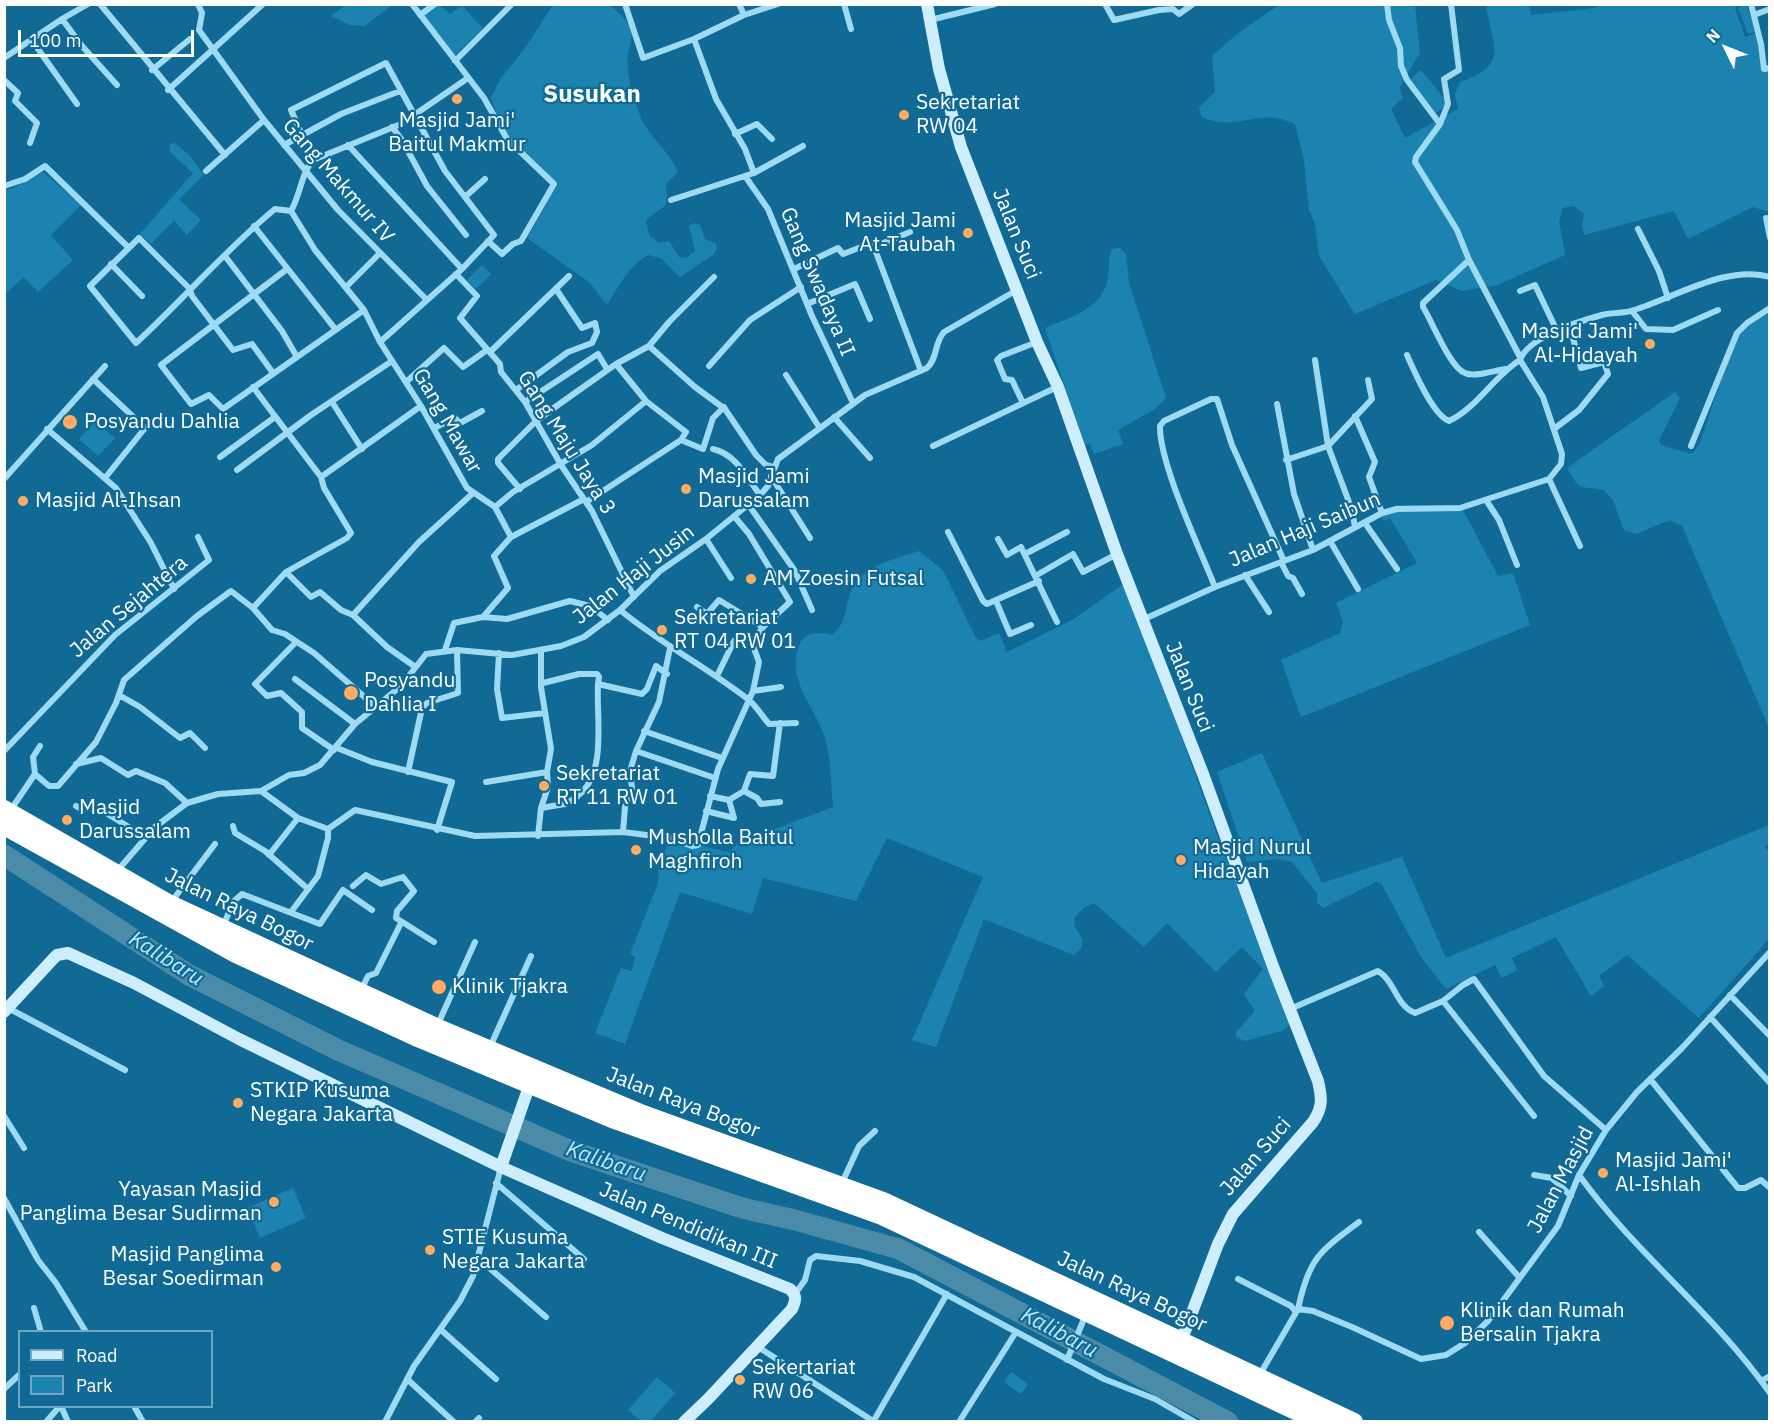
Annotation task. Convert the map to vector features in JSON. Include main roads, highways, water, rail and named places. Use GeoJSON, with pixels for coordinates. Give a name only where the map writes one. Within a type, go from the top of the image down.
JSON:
{"type":"FeatureCollection","features":[{"type":"Feature","properties":{"kind":"highway","name":"Jalan Raya Bogor"},"geometry":{"type":"LineString","coordinates":[[6,816],[117,872],[170,904],[221,929],[489,1050],[532,1078],[643,1114],[841,1185],[968,1239],[1320,1422]]}},
{"type":"Feature","properties":{"kind":"highway","name":"Jalan Raya Bogor"},"geometry":{"type":"LineString","coordinates":[[6,816],[236,954],[532,1078],[612,1119],[882,1216],[1086,1313],[1178,1349],[1259,1376],[1354,1422]]}},
{"type":"Feature","properties":{"kind":"waterway","name":"Kalibaru"},"geometry":{"type":"LineString","coordinates":[[4,855],[189,975],[338,1050],[571,1151],[742,1208],[899,1249],[1228,1422]]}},
{"type":"Feature","properties":{"kind":"place","name":"Masjid Jami' Baitul Makmur"},"geometry":{"type":"Point","coordinates":[457,99]}},
{"type":"Feature","properties":{"kind":"place","name":"Sekretariat RW 04"},"geometry":{"type":"Point","coordinates":[904,115]}},
{"type":"Feature","properties":{"kind":"place","name":"Masjid Jami At-Taubah"},"geometry":{"type":"Point","coordinates":[968,233]}},
{"type":"Feature","properties":{"kind":"place","name":"Masjid Jami' Al-Hidayah"},"geometry":{"type":"Point","coordinates":[1650,344]}},
{"type":"Feature","properties":{"kind":"place","name":"Posyandu Dahlia"},"geometry":{"type":"Point","coordinates":[70,422]}},
{"type":"Feature","properties":{"kind":"place","name":"Masjid Jami Darussalam"},"geometry":{"type":"Point","coordinates":[686,489]}},
{"type":"Feature","properties":{"kind":"place","name":"Masjid Al-Ihsan"},"geometry":{"type":"Point","coordinates":[23,501]}},
{"type":"Feature","properties":{"kind":"place","name":"AM Zoesin Futsal"},"geometry":{"type":"Point","coordinates":[751,579]}},
{"type":"Feature","properties":{"kind":"place","name":"Sekretariat RT 04 RW 01"},"geometry":{"type":"Point","coordinates":[662,630]}},
{"type":"Feature","properties":{"kind":"place","name":"Posyandu Dahlia I"},"geometry":{"type":"Point","coordinates":[351,693]}},
{"type":"Feature","properties":{"kind":"place","name":"Sekretariat RT 11 RW 01"},"geometry":{"type":"Point","coordinates":[544,786]}},
{"type":"Feature","properties":{"kind":"place","name":"Masjid Darussalam"},"geometry":{"type":"Point","coordinates":[67,820]}},
{"type":"Feature","properties":{"kind":"place","name":"Musholla Baitul Maghfiroh"},"geometry":{"type":"Point","coordinates":[636,850]}},
{"type":"Feature","properties":{"kind":"place","name":"Masjid Nurul Hidayah"},"geometry":{"type":"Point","coordinates":[1181,860]}},
{"type":"Feature","properties":{"kind":"place","name":"Klinik Tjakra"},"geometry":{"type":"Point","coordinates":[439,987]}},
{"type":"Feature","properties":{"kind":"place","name":"STKIP Kusuma Negara Jakarta"},"geometry":{"type":"Point","coordinates":[238,1103]}},
{"type":"Feature","properties":{"kind":"place","name":"Masjid Jami' Al-Ishlah"},"geometry":{"type":"Point","coordinates":[1603,1173]}},
{"type":"Feature","properties":{"kind":"place","name":"Yayasan Masjid Panglima Besar Sudirman"},"geometry":{"type":"Point","coordinates":[274,1202]}},
{"type":"Feature","properties":{"kind":"place","name":"STIE Kusuma Negara Jakarta"},"geometry":{"type":"Point","coordinates":[430,1250]}},
{"type":"Feature","properties":{"kind":"place","name":"Masjid Panglima Besar Soedirman"},"geometry":{"type":"Point","coordinates":[276,1267]}},
{"type":"Feature","properties":{"kind":"place","name":"Klinik dan Rumah Bersalin Tjakra"},"geometry":{"type":"Point","coordinates":[1447,1323]}},
{"type":"Feature","properties":{"kind":"place","name":"Sekertariat RW 06"},"geometry":{"type":"Point","coordinates":[740,1380]}},
{"type":"Feature","properties":{"kind":"district","name":"Susukan"},"geometry":{"type":"Point","coordinates":[592,95]}}]}
